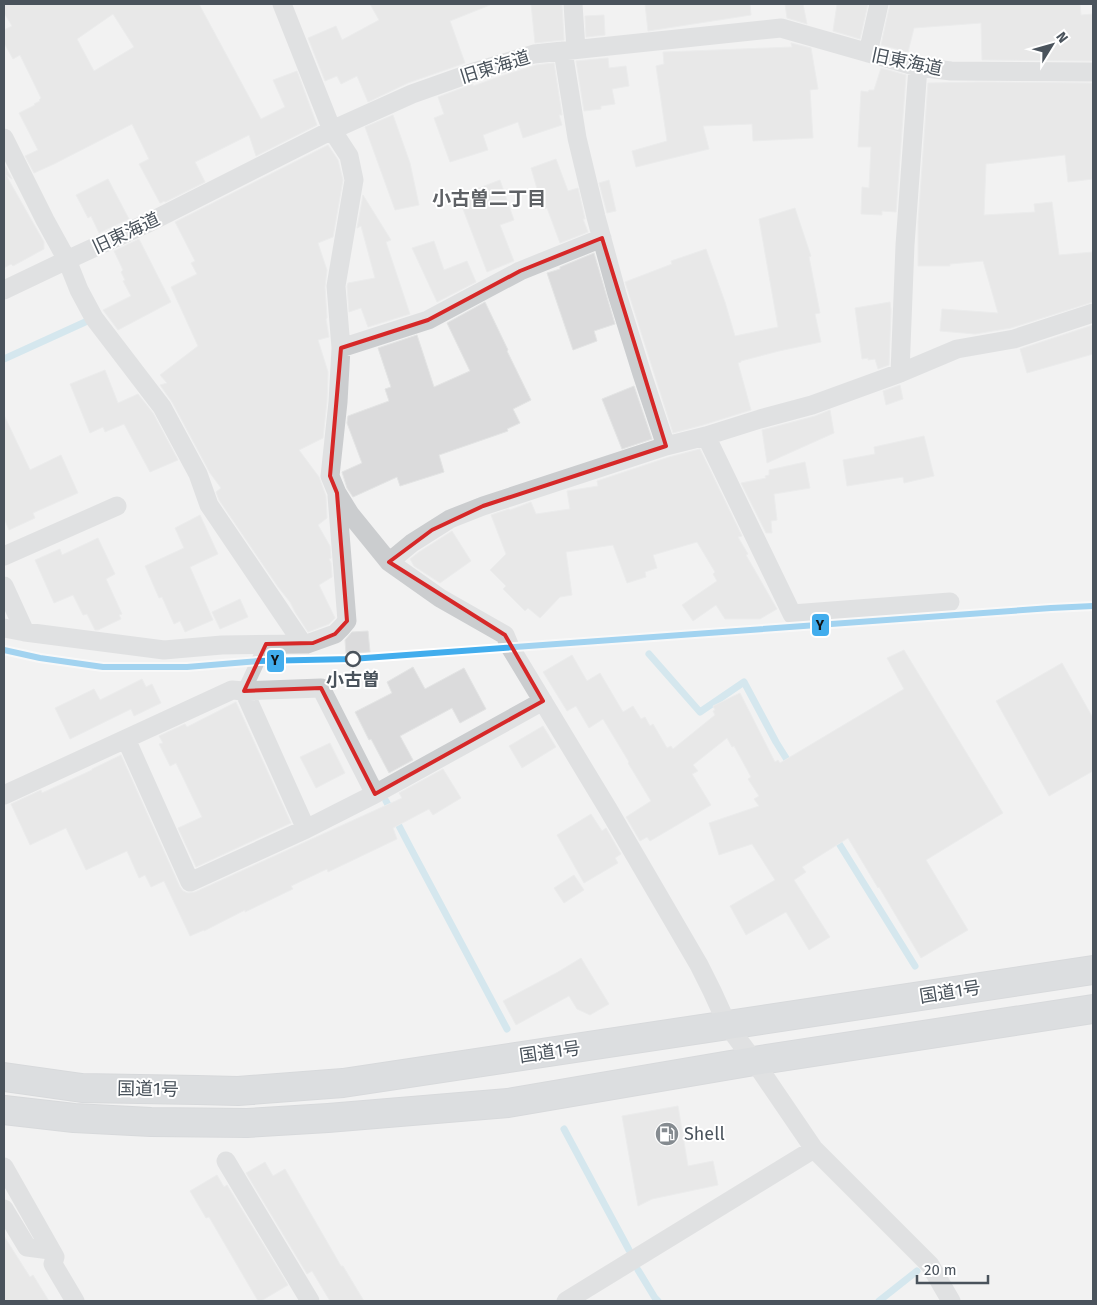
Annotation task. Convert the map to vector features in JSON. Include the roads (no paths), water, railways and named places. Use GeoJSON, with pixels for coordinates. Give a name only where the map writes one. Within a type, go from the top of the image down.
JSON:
{"type":"FeatureCollection","features":[{"type":"Feature","properties":{"kind":"highway","name":"国道1号"},"geometry":{"type":"LineString","coordinates":[[4,1077],[82,1088],[238,1091],[344,1083],[1093,970]]}},
{"type":"Feature","properties":{"kind":"highway","name":"国道1号"},"geometry":{"type":"LineString","coordinates":[[4,1110],[74,1118],[151,1122],[247,1123],[508,1103],[754,1061],[1093,1009]]}},
{"type":"Feature","properties":{"kind":"street"},"geometry":{"type":"LineString","coordinates":[[282,4],[332,130],[349,156],[354,180],[336,286],[341,348],[338,402],[330,476],[337,493],[350,514],[389,562],[440,598],[505,635],[510,647],[699,965],[728,1026],[814,1149],[930,1265],[951,1301]]}},
{"type":"Feature","properties":{"kind":"street"},"geometry":{"type":"LineString","coordinates":[[573,4],[570,50],[577,138],[617,294],[666,446]]}},
{"type":"Feature","properties":{"kind":"street"},"geometry":{"type":"LineString","coordinates":[[868,53],[879,4]]}},
{"type":"Feature","properties":{"kind":"street","name":"旧東海道"},"geometry":{"type":"LineString","coordinates":[[4,290],[150,222],[332,130],[412,94],[534,54],[782,28],[918,67],[951,71],[1093,72]]}},
{"type":"Feature","properties":{"kind":"street"},"geometry":{"type":"LineString","coordinates":[[900,373],[905,245],[918,67]]}},
{"type":"Feature","properties":{"kind":"street"},"geometry":{"type":"LineString","coordinates":[[4,138],[67,260],[79,290],[94,318],[162,407],[198,474],[209,505],[303,644]]}},
{"type":"Feature","properties":{"kind":"street"},"geometry":{"type":"LineString","coordinates":[[341,348],[428,320],[520,271],[602,238]]}},
{"type":"Feature","properties":{"kind":"street"},"geometry":{"type":"LineString","coordinates":[[389,562],[412,543],[450,519],[483,506],[666,446],[812,404],[900,373],[957,349],[1014,339],[1093,313]]}},
{"type":"Feature","properties":{"kind":"street"},"geometry":{"type":"LineString","coordinates":[[706,436],[792,614],[950,602]]}},
{"type":"Feature","properties":{"kind":"street"},"geometry":{"type":"LineString","coordinates":[[4,628],[164,650],[222,645],[303,644],[335,634],[346,621],[337,493]]}},
{"type":"Feature","properties":{"kind":"street"},"geometry":{"type":"LineString","coordinates":[[4,556],[117,506]]}},
{"type":"Feature","properties":{"kind":"street"},"geometry":{"type":"LineString","coordinates":[[4,586],[25,632]]}},
{"type":"Feature","properties":{"kind":"street"},"geometry":{"type":"LineString","coordinates":[[266,644],[244,692],[306,829]]}},
{"type":"Feature","properties":{"kind":"street"},"geometry":{"type":"LineString","coordinates":[[4,795],[232,690],[244,692],[321,688],[376,794]]}},
{"type":"Feature","properties":{"kind":"street"},"geometry":{"type":"LineString","coordinates":[[126,739],[190,882],[306,829],[376,794],[543,701]]}},
{"type":"Feature","properties":{"kind":"street"},"geometry":{"type":"LineString","coordinates":[[566,1301],[814,1149]]}},
{"type":"Feature","properties":{"kind":"street"},"geometry":{"type":"LineString","coordinates":[[226,1161],[310,1301]]}},
{"type":"Feature","properties":{"kind":"street"},"geometry":{"type":"LineString","coordinates":[[4,1167],[55,1257],[53,1264],[74,1301]]}},
{"type":"Feature","properties":{"kind":"street"},"geometry":{"type":"LineString","coordinates":[[4,1209],[27,1246],[50,1250]]}},
{"type":"Feature","properties":{"kind":"waterway"},"geometry":{"type":"LineString","coordinates":[[4,359],[94,318]]}},
{"type":"Feature","properties":{"kind":"waterway"},"geometry":{"type":"LineString","coordinates":[[649,654],[700,712],[744,682],[791,766]]}},
{"type":"Feature","properties":{"kind":"waterway"},"geometry":{"type":"LineString","coordinates":[[386,801],[507,1029]]}},
{"type":"Feature","properties":{"kind":"waterway"},"geometry":{"type":"LineString","coordinates":[[835,837],[915,966]]}},
{"type":"Feature","properties":{"kind":"waterway"},"geometry":{"type":"LineString","coordinates":[[564,1129],[629,1250]]}},
{"type":"Feature","properties":{"kind":"waterway"},"geometry":{"type":"LineString","coordinates":[[638,1270],[658,1301]]}},
{"type":"Feature","properties":{"kind":"waterway"},"geometry":{"type":"LineString","coordinates":[[879,1301],[917,1271]]}},
{"type":"Feature","properties":{"kind":"place","name":"小古曽"},"geometry":{"type":"Point","coordinates":[353,659]}},
{"type":"Feature","properties":{"kind":"place","name":"Shell"},"geometry":{"type":"Point","coordinates":[667,1134]}},
{"type":"Feature","properties":{"kind":"district","name":"小古曽二丁目"},"geometry":{"type":"Point","coordinates":[489,198]}}]}
